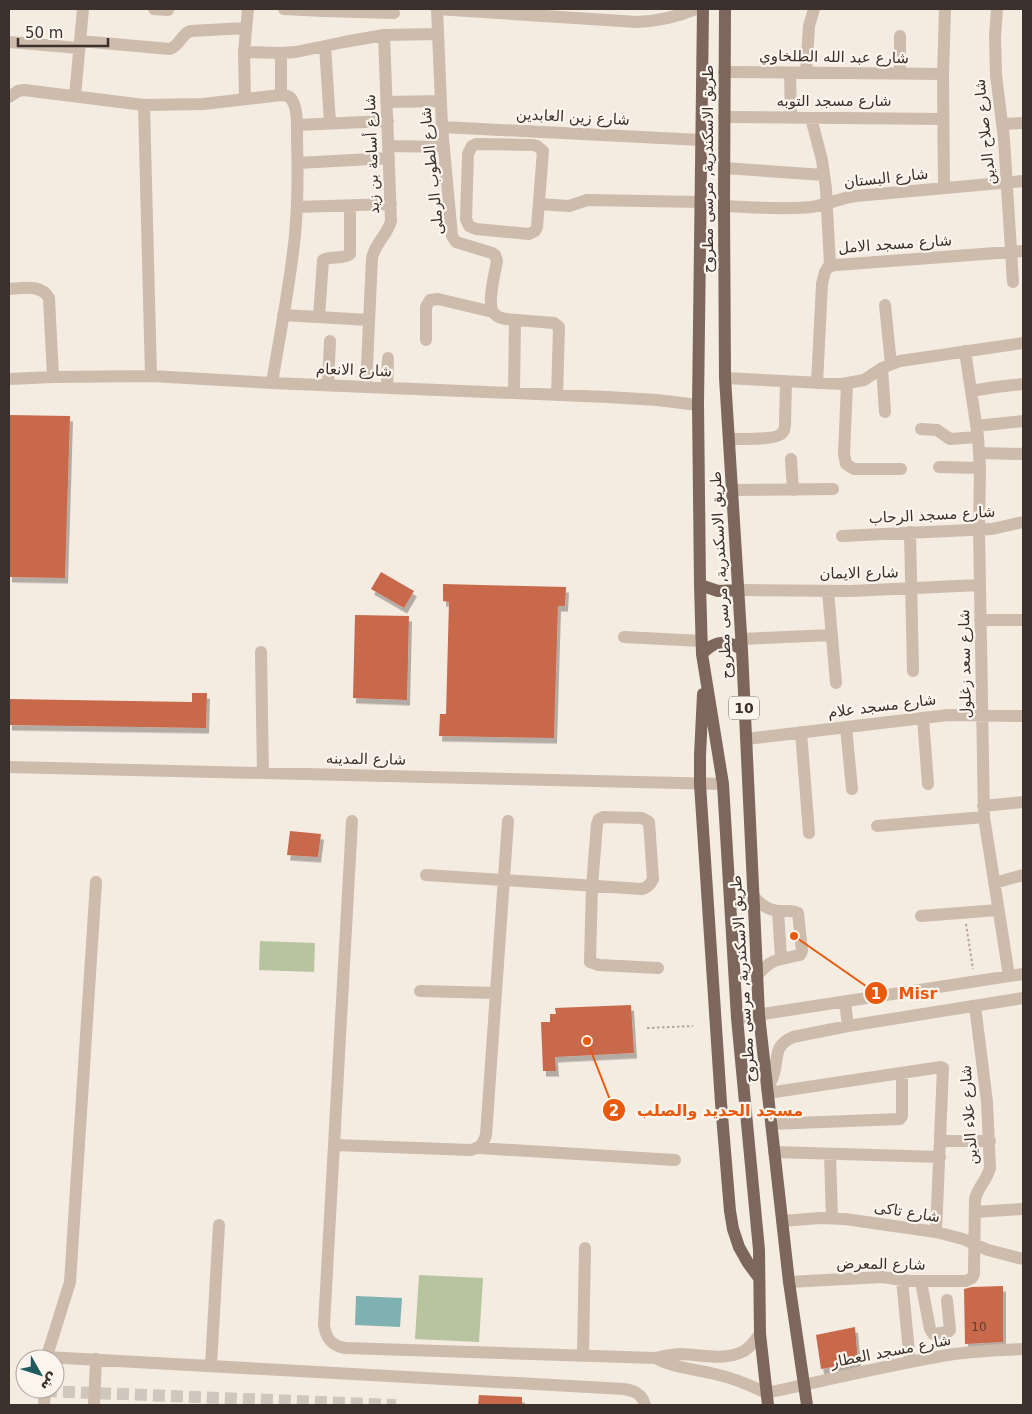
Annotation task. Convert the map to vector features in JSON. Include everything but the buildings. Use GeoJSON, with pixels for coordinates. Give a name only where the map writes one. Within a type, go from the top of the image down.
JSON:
{"type":"FeatureCollection","features":[{"type":"Feature","properties":{"kind":"main road","name":"طريق الاسكندرية, مرسى مطروح"},"geometry":{"type":"LineString","coordinates":[[703,9],[698,406],[702,647],[705,677],[723,784],[737,1018],[757,1223],[760,1334],[767,1399]]}},
{"type":"Feature","properties":{"kind":"main road","name":"طريق الاسكندرية, مرسى مطروح"},"geometry":{"type":"LineString","coordinates":[[725,9],[725,378],[741,644],[759,1015],[789,1282],[807,1405]]}},
{"type":"Feature","properties":{"kind":"main road"},"geometry":{"type":"LineString","coordinates":[[700,585],[718,591],[738,590]]}},
{"type":"Feature","properties":{"kind":"main road"},"geometry":{"type":"LineString","coordinates":[[702,647],[726,642],[734,645],[741,644]]}},
{"type":"Feature","properties":{"kind":"main road"},"geometry":{"type":"LineString","coordinates":[[705,677],[702,702],[700,784],[730,1211],[739,1247],[759,1278]]}},
{"type":"Feature","properties":{"kind":"street"},"geometry":{"type":"LineString","coordinates":[[75,96],[83,9]]}},
{"type":"Feature","properties":{"kind":"street"},"geometry":{"type":"LineString","coordinates":[[154,9],[168,10]]}},
{"type":"Feature","properties":{"kind":"street"},"geometry":{"type":"LineString","coordinates":[[245,99],[244,52],[248,9]]}},
{"type":"Feature","properties":{"kind":"street"},"geometry":{"type":"LineString","coordinates":[[284,9],[341,12],[394,11]]}},
{"type":"Feature","properties":{"kind":"street"},"geometry":{"type":"LineString","coordinates":[[437,9],[637,22],[678,16],[696,9]]}},
{"type":"Feature","properties":{"kind":"street","name":"شارع الطوب الرملى"},"geometry":{"type":"LineString","coordinates":[[437,9],[442,127],[453,238],[456,242],[492,253],[496,257],[490,301],[493,312]]}},
{"type":"Feature","properties":{"kind":"street"},"geometry":{"type":"LineString","coordinates":[[806,73],[810,26],[814,9]]}},
{"type":"Feature","properties":{"kind":"street"},"geometry":{"type":"LineString","coordinates":[[944,188],[943,74],[945,9]]}},
{"type":"Feature","properties":{"kind":"street","name":"شارع صلاح الدين"},"geometry":{"type":"LineString","coordinates":[[997,9],[995,37],[996,75],[1003,124],[1007,182],[1017,252],[1013,282]]}},
{"type":"Feature","properties":{"kind":"street","name":"شارع أسامة بن زيد"},"geometry":{"type":"LineString","coordinates":[[366,387],[372,258],[377,244],[389,228],[391,221],[387,102],[389,35],[394,11]]}},
{"type":"Feature","properties":{"kind":"street"},"geometry":{"type":"LineString","coordinates":[[9,42],[170,49],[179,44],[184,35],[190,31],[246,28]]}},
{"type":"Feature","properties":{"kind":"street"},"geometry":{"type":"LineString","coordinates":[[244,52],[296,52],[364,38],[389,35],[438,34]]}},
{"type":"Feature","properties":{"kind":"street"},"geometry":{"type":"LineString","coordinates":[[900,36],[900,74]]}},
{"type":"Feature","properties":{"kind":"street"},"geometry":{"type":"LineString","coordinates":[[324,46],[330,124]]}},
{"type":"Feature","properties":{"kind":"street"},"geometry":{"type":"LineString","coordinates":[[281,53],[281,95]]}},
{"type":"Feature","properties":{"kind":"street","name":"شارع عبد الله الطلخاوي"},"geometry":{"type":"LineString","coordinates":[[724,72],[943,74]]}},
{"type":"Feature","properties":{"kind":"street"},"geometry":{"type":"LineString","coordinates":[[790,73],[791,117]]}},
{"type":"Feature","properties":{"kind":"street"},"geometry":{"type":"LineString","coordinates":[[9,97],[18,91],[24,90],[144,105],[203,104],[281,95],[288,96],[294,102],[297,125],[297,207],[292,261],[272,383]]}},
{"type":"Feature","properties":{"kind":"street"},"geometry":{"type":"LineString","coordinates":[[387,102],[441,101]]}},
{"type":"Feature","properties":{"kind":"street"},"geometry":{"type":"LineString","coordinates":[[144,105],[152,376]]}},
{"type":"Feature","properties":{"kind":"street","name":"شارع مسجد التوبه"},"geometry":{"type":"LineString","coordinates":[[724,117],[943,118]]}},
{"type":"Feature","properties":{"kind":"street"},"geometry":{"type":"LineString","coordinates":[[810,118],[824,174],[828,204],[830,266]]}},
{"type":"Feature","properties":{"kind":"street"},"geometry":{"type":"LineString","coordinates":[[297,125],[388,121]]}},
{"type":"Feature","properties":{"kind":"street"},"geometry":{"type":"LineString","coordinates":[[1003,124],[1023,123]]}},
{"type":"Feature","properties":{"kind":"street","name":"شارع زين العابدين"},"geometry":{"type":"LineString","coordinates":[[442,127],[702,140]]}},
{"type":"Feature","properties":{"kind":"street"},"geometry":{"type":"LineString","coordinates":[[480,144],[533,145],[541,148],[543,154],[539,204],[536,231],[529,234],[476,229],[469,226],[466,219],[468,154],[472,146],[480,144]]}},
{"type":"Feature","properties":{"kind":"street"},"geometry":{"type":"LineString","coordinates":[[298,163],[444,147]]}},
{"type":"Feature","properties":{"kind":"street"},"geometry":{"type":"LineString","coordinates":[[724,168],[824,174]]}},
{"type":"Feature","properties":{"kind":"street","name":"شارع البستان"},"geometry":{"type":"LineString","coordinates":[[724,206],[804,207],[828,204],[856,196],[1023,181]]}},
{"type":"Feature","properties":{"kind":"street"},"geometry":{"type":"LineString","coordinates":[[539,204],[569,206],[587,200],[701,202]]}},
{"type":"Feature","properties":{"kind":"street"},"geometry":{"type":"LineString","coordinates":[[297,207],[391,204]]}},
{"type":"Feature","properties":{"kind":"street"},"geometry":{"type":"LineString","coordinates":[[319,317],[323,260],[350,254],[350,206]]}},
{"type":"Feature","properties":{"kind":"street","name":"شارع مسجد الامل"},"geometry":{"type":"LineString","coordinates":[[817,383],[822,284],[825,270],[830,266],[1017,252]]}},
{"type":"Feature","properties":{"kind":"street"},"geometry":{"type":"LineString","coordinates":[[9,289],[39,288],[49,298],[53,377]]}},
{"type":"Feature","properties":{"kind":"street"},"geometry":{"type":"LineString","coordinates":[[426,340],[426,307],[430,300],[438,299],[493,312],[501,318],[554,323],[559,327],[557,395]]}},
{"type":"Feature","properties":{"kind":"street"},"geometry":{"type":"LineString","coordinates":[[885,304],[885,412]]}},
{"type":"Feature","properties":{"kind":"street"},"geometry":{"type":"LineString","coordinates":[[283,315],[369,320]]}},
{"type":"Feature","properties":{"kind":"street"},"geometry":{"type":"LineString","coordinates":[[514,393],[515,320]]}},
{"type":"Feature","properties":{"kind":"street"},"geometry":{"type":"LineString","coordinates":[[328,385],[330,341]]}},
{"type":"Feature","properties":{"kind":"street"},"geometry":{"type":"LineString","coordinates":[[725,378],[846,384],[864,380],[886,366],[900,361],[1023,343]]}},
{"type":"Feature","properties":{"kind":"street","name":"شارع سعد زغلول"},"geometry":{"type":"LineString","coordinates":[[965,351],[980,453],[979,529],[983,812],[1009,976]]}},
{"type":"Feature","properties":{"kind":"street"},"geometry":{"type":"LineString","coordinates":[[387,388],[388,358]]}},
{"type":"Feature","properties":{"kind":"street","name":"شارع الانعام"},"geometry":{"type":"LineString","coordinates":[[9,379],[152,376],[632,398],[698,406]]}},
{"type":"Feature","properties":{"kind":"street"},"geometry":{"type":"LineString","coordinates":[[729,439],[774,438],[784,431],[786,381]]}},
{"type":"Feature","properties":{"kind":"street"},"geometry":{"type":"LineString","coordinates":[[846,384],[844,454],[846,464],[854,469],[902,469]]}},
{"type":"Feature","properties":{"kind":"street"},"geometry":{"type":"LineString","coordinates":[[971,391],[1023,384]]}},
{"type":"Feature","properties":{"kind":"street"},"geometry":{"type":"LineString","coordinates":[[921,429],[937,430],[950,439],[1023,421]]}},
{"type":"Feature","properties":{"kind":"street"},"geometry":{"type":"LineString","coordinates":[[980,453],[1023,454]]}},
{"type":"Feature","properties":{"kind":"street"},"geometry":{"type":"LineString","coordinates":[[791,459],[793,490]]}},
{"type":"Feature","properties":{"kind":"street"},"geometry":{"type":"LineString","coordinates":[[939,467],[980,468]]}},
{"type":"Feature","properties":{"kind":"street"},"geometry":{"type":"LineString","coordinates":[[732,490],[832,489]]}},
{"type":"Feature","properties":{"kind":"street","name":"شارع مسجد الرحاب"},"geometry":{"type":"LineString","coordinates":[[842,536],[1000,528],[1023,522]]}},
{"type":"Feature","properties":{"kind":"street"},"geometry":{"type":"LineString","coordinates":[[910,532],[913,672]]}},
{"type":"Feature","properties":{"kind":"street","name":"شارع الايمان"},"geometry":{"type":"LineString","coordinates":[[738,590],[828,591],[980,585]]}},
{"type":"Feature","properties":{"kind":"street"},"geometry":{"type":"LineString","coordinates":[[828,591],[836,682]]}},
{"type":"Feature","properties":{"kind":"street"},"geometry":{"type":"LineString","coordinates":[[980,620],[1023,620]]}},
{"type":"Feature","properties":{"kind":"street"},"geometry":{"type":"LineString","coordinates":[[741,644],[832,635]]}},
{"type":"Feature","properties":{"kind":"street"},"geometry":{"type":"LineString","coordinates":[[624,637],[702,647]]}},
{"type":"Feature","properties":{"kind":"street"},"geometry":{"type":"LineString","coordinates":[[261,652],[263,773]]}},
{"type":"Feature","properties":{"kind":"street","name":"شارع مسجد علام"},"geometry":{"type":"LineString","coordinates":[[746,739],[959,714],[1023,716]]}},
{"type":"Feature","properties":{"kind":"street"},"geometry":{"type":"LineString","coordinates":[[923,718],[928,784]]}},
{"type":"Feature","properties":{"kind":"street"},"geometry":{"type":"LineString","coordinates":[[846,727],[852,789]]}},
{"type":"Feature","properties":{"kind":"street"},"geometry":{"type":"LineString","coordinates":[[801,732],[809,833]]}},
{"type":"Feature","properties":{"kind":"street","name":"شارع المدينه"},"geometry":{"type":"LineString","coordinates":[[9,767],[723,784]]}},
{"type":"Feature","properties":{"kind":"street"},"geometry":{"type":"LineString","coordinates":[[877,826],[983,812],[1023,802]]}},
{"type":"Feature","properties":{"kind":"street"},"geometry":{"type":"LineString","coordinates":[[426,875],[592,886],[642,889],[651,884],[653,879],[649,822],[646,819],[603,817],[599,819],[597,824],[592,886],[590,962],[599,965],[658,968]]}},
{"type":"Feature","properties":{"kind":"street"},"geometry":{"type":"LineString","coordinates":[[352,821],[324,1325],[325,1332],[332,1344],[345,1348],[655,1358],[680,1354],[732,1355],[744,1351],[753,1344],[760,1334]]}},
{"type":"Feature","properties":{"kind":"street"},"geometry":{"type":"LineString","coordinates":[[478,1148],[483,1144],[486,1135],[508,821]]}},
{"type":"Feature","properties":{"kind":"street"},"geometry":{"type":"LineString","coordinates":[[994,883],[1023,875]]}},
{"type":"Feature","properties":{"kind":"street"},"geometry":{"type":"LineString","coordinates":[[49,1349],[70,1282],[96,882]]}},
{"type":"Feature","properties":{"kind":"street"},"geometry":{"type":"LineString","coordinates":[[753,896],[768,909],[798,913],[802,952],[800,955],[780,958],[772,962],[757,975]]}},
{"type":"Feature","properties":{"kind":"street"},"geometry":{"type":"LineString","coordinates":[[921,916],[998,910]]}},
{"type":"Feature","properties":{"kind":"street"},"geometry":{"type":"LineString","coordinates":[[778,911],[780,958]]}},
{"type":"Feature","properties":{"kind":"street"},"geometry":{"type":"LineString","coordinates":[[737,1018],[1023,974]]}},
{"type":"Feature","properties":{"kind":"street"},"geometry":{"type":"LineString","coordinates":[[420,991],[496,993]]}},
{"type":"Feature","properties":{"kind":"street"},"geometry":{"type":"LineString","coordinates":[[936,1232],[943,1068],[767,1090],[774,1073],[779,1047],[785,1040],[793,1036],[1023,998]]}},
{"type":"Feature","properties":{"kind":"street"},"geometry":{"type":"LineString","coordinates":[[844,1002],[848,1026]]}},
{"type":"Feature","properties":{"kind":"street","name":"شارع علاء الدين"},"geometry":{"type":"LineString","coordinates":[[972,1278],[974,1274],[977,1193],[989,1172],[990,1141],[975,1006]]}},
{"type":"Feature","properties":{"kind":"street"},"geometry":{"type":"LineString","coordinates":[[771,1124],[900,1119],[902,1116],[902,1073]]}},
{"type":"Feature","properties":{"kind":"street"},"geometry":{"type":"LineString","coordinates":[[941,1141],[990,1141]]}},
{"type":"Feature","properties":{"kind":"street"},"geometry":{"type":"LineString","coordinates":[[334,1145],[471,1150],[478,1148],[675,1160]]}},
{"type":"Feature","properties":{"kind":"street"},"geometry":{"type":"LineString","coordinates":[[774,1152],[940,1158]]}},
{"type":"Feature","properties":{"kind":"street"},"geometry":{"type":"LineString","coordinates":[[830,1154],[832,1218]]}},
{"type":"Feature","properties":{"kind":"street"},"geometry":{"type":"LineString","coordinates":[[975,1212],[1022,1209]]}},
{"type":"Feature","properties":{"kind":"street","name":"شارع تاكى"},"geometry":{"type":"LineString","coordinates":[[782,1221],[832,1218],[936,1232],[963,1239],[988,1250],[1023,1259]]}},
{"type":"Feature","properties":{"kind":"street"},"geometry":{"type":"LineString","coordinates":[[211,1365],[219,1225]]}},
{"type":"Feature","properties":{"kind":"street"},"geometry":{"type":"LineString","coordinates":[[582,1356],[585,1248]]}},
{"type":"Feature","properties":{"kind":"street","name":"شارع المعرض"},"geometry":{"type":"LineString","coordinates":[[789,1282],[882,1278],[921,1282],[966,1281],[972,1278]]}},
{"type":"Feature","properties":{"kind":"street"},"geometry":{"type":"LineString","coordinates":[[902,1280],[910,1362]]}},
{"type":"Feature","properties":{"kind":"street"},"geometry":{"type":"LineString","coordinates":[[921,1282],[932,1333],[936,1334],[950,1330],[947,1300]]}},
{"type":"Feature","properties":{"kind":"street","name":"شارع مسجد العطار"},"geometry":{"type":"LineString","coordinates":[[767,1399],[804,1385],[910,1362],[954,1354],[1023,1349]]}},
{"type":"Feature","properties":{"kind":"street"},"geometry":{"type":"LineString","coordinates":[[732,1355],[732,1379]]}},
{"type":"Feature","properties":{"kind":"street"},"geometry":{"type":"LineString","coordinates":[[65,1358],[96,1358],[624,1389],[634,1391],[640,1395],[644,1405]]}},
{"type":"Feature","properties":{"kind":"street"},"geometry":{"type":"LineString","coordinates":[[94,1405],[96,1358]]}},
{"type":"Feature","properties":{"kind":"street"},"geometry":{"type":"LineString","coordinates":[[655,1358],[677,1367],[716,1374],[755,1387],[767,1399]]}},
{"type":"Feature","properties":{"kind":"path"},"geometry":{"type":"LineString","coordinates":[[964,912],[975,981]]}},
{"type":"Feature","properties":{"kind":"path"},"geometry":{"type":"LineString","coordinates":[[648,1028],[693,1026]]}},
{"type":"Feature","properties":{"kind":"green space"},"geometry":{"type":"Polygon","coordinates":[[[260,941],[315,943],[314,972],[259,970],[260,941]]]}},
{"type":"Feature","properties":{"kind":"green space"},"geometry":{"type":"Polygon","coordinates":[[[419,1275],[483,1278],[479,1342],[415,1339],[419,1275]]]}},
{"type":"Feature","properties":{"kind":"water"},"geometry":{"type":"Polygon","coordinates":[[[356,1296],[402,1298],[400,1327],[355,1325],[356,1296]]]}},
{"type":"Feature","properties":{"kind":"tunnel"},"geometry":{"type":"LineString","coordinates":[[65,1392],[396,1405]]}},
{"type":"Feature","properties":{"kind":"place","name":"Misr"},"geometry":{"type":"Point","coordinates":[794,936]}},
{"type":"Feature","properties":{"kind":"place","name":"مسجد الحديد والصلب"},"geometry":{"type":"Point","coordinates":[587,1041]}}]}
